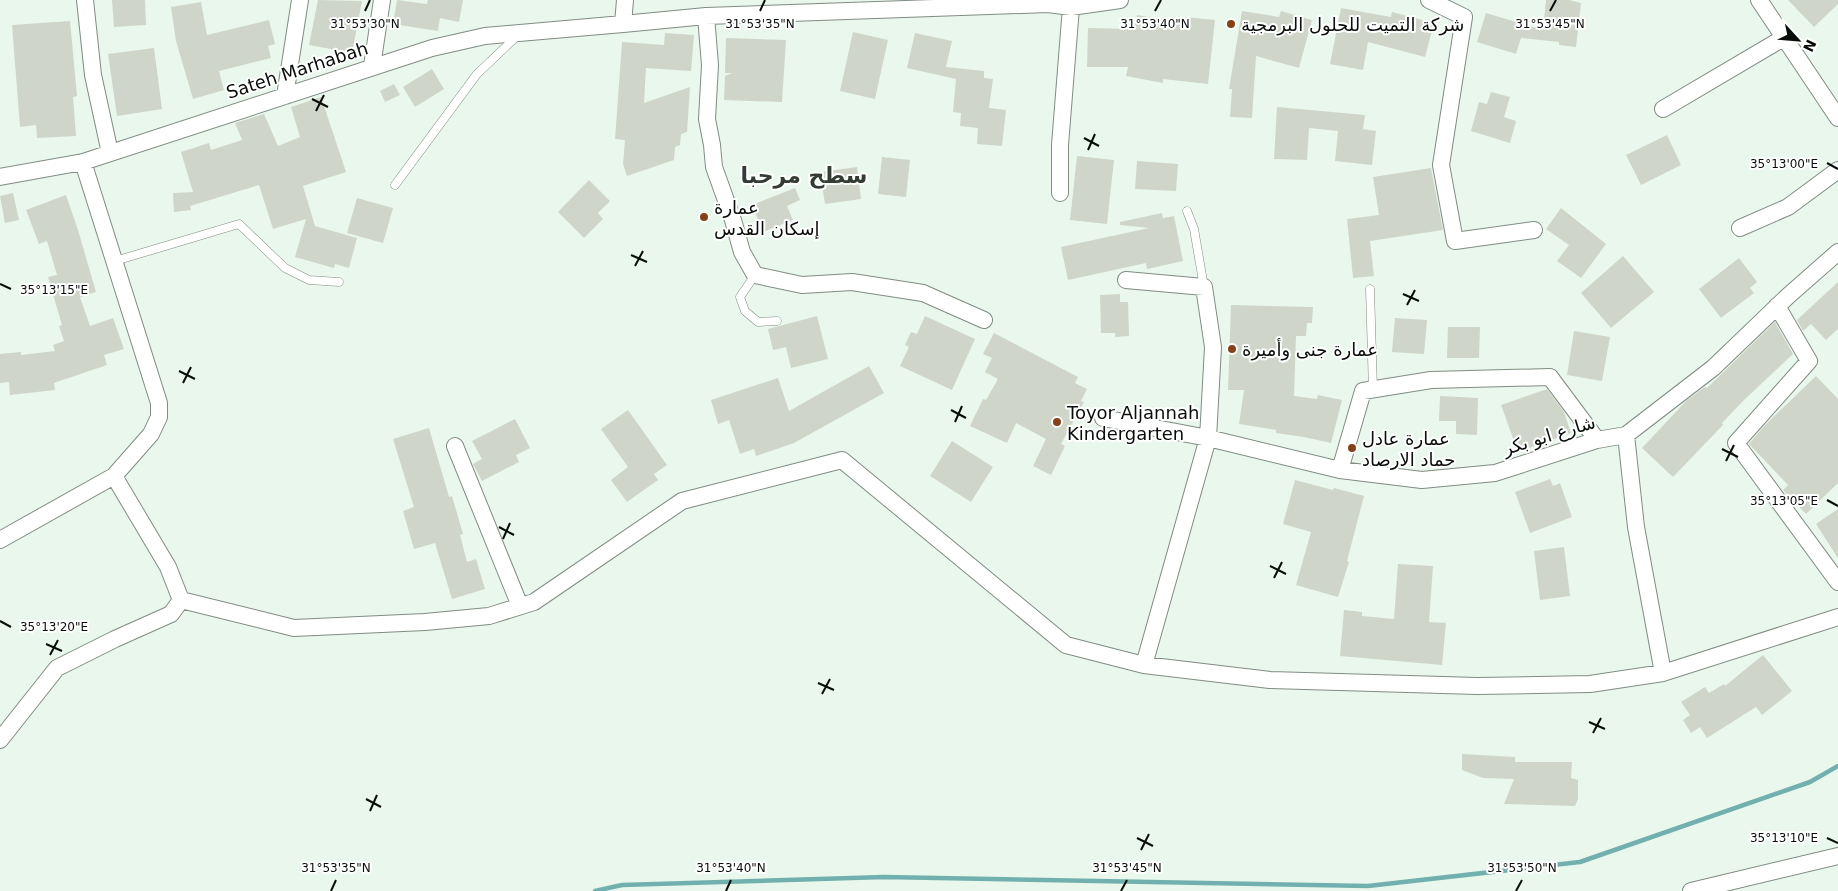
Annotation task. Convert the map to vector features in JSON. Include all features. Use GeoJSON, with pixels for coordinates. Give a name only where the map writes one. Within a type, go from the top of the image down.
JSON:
{"type":"FeatureCollection","features":[{"type":"Feature","properties":{"kind":"street"},"geometry":{"type":"LineString","coordinates":[[85,0],[93,75],[110,153]]}},
{"type":"Feature","properties":{"kind":"street"},"geometry":{"type":"LineString","coordinates":[[285,96],[300,0]]}},
{"type":"Feature","properties":{"kind":"street"},"geometry":{"type":"LineString","coordinates":[[372,66],[382,0]]}},
{"type":"Feature","properties":{"kind":"street"},"geometry":{"type":"LineString","coordinates":[[623,24],[625,0]]}},
{"type":"Feature","properties":{"kind":"street","name":"Sateh Marhabah"},"geometry":{"type":"LineString","coordinates":[[0,177],[83,162],[372,66],[432,48],[486,36],[706,16],[1048,2],[1071,7],[1120,0]]}},
{"type":"Feature","properties":{"kind":"street"},"geometry":{"type":"LineString","coordinates":[[1429,0],[1464,17],[1441,165],[1455,241],[1534,230]]}},
{"type":"Feature","properties":{"kind":"street"},"geometry":{"type":"LineString","coordinates":[[1759,0],[1838,118]]}},
{"type":"Feature","properties":{"kind":"street"},"geometry":{"type":"LineString","coordinates":[[1060,193],[1060,145],[1071,7]]}},
{"type":"Feature","properties":{"kind":"street"},"geometry":{"type":"LineString","coordinates":[[706,16],[710,65],[707,119],[714,167],[742,252],[755,275],[802,285],[852,282],[923,293],[984,320]]}},
{"type":"Feature","properties":{"kind":"street"},"geometry":{"type":"LineString","coordinates":[[1663,109],[1785,37]]}},
{"type":"Feature","properties":{"kind":"street"},"geometry":{"type":"LineString","coordinates":[[1,537],[114,476],[151,434],[159,417],[159,402],[83,162]]}},
{"type":"Feature","properties":{"kind":"street"},"geometry":{"type":"LineString","coordinates":[[1740,228],[1788,207],[1838,170]]}},
{"type":"Feature","properties":{"kind":"street","name":"شارع ابو بكر"},"geometry":{"type":"LineString","coordinates":[[1103,418],[1208,438],[1340,470],[1422,480],[1495,473],[1598,440],[1626,434],[1713,368],[1777,306],[1838,252]]}},
{"type":"Feature","properties":{"kind":"street"},"geometry":{"type":"LineString","coordinates":[[1126,280],[1204,287],[1213,347],[1208,438],[1144,665]]}},
{"type":"Feature","properties":{"kind":"street"},"geometry":{"type":"LineString","coordinates":[[1777,306],[1809,361],[1736,443],[1838,582]]}},
{"type":"Feature","properties":{"kind":"street"},"geometry":{"type":"LineString","coordinates":[[1340,470],[1363,391],[1430,380],[1550,377],[1598,440]]}},
{"type":"Feature","properties":{"kind":"street"},"geometry":{"type":"LineString","coordinates":[[1626,434],[1636,527],[1663,673]]}},
{"type":"Feature","properties":{"kind":"street"},"geometry":{"type":"LineString","coordinates":[[456,446],[520,606]]}},
{"type":"Feature","properties":{"kind":"street"},"geometry":{"type":"LineString","coordinates":[[180,600],[294,628],[425,622],[489,616],[534,602],[682,501],[842,460],[1066,645],[1144,665],[1270,680],[1477,686],[1590,684],[1663,673],[1838,617]]}},
{"type":"Feature","properties":{"kind":"street"},"geometry":{"type":"LineString","coordinates":[[114,476],[168,567],[180,600]]}},
{"type":"Feature","properties":{"kind":"street"},"geometry":{"type":"LineString","coordinates":[[0,740],[57,668],[171,614],[180,600]]}},
{"type":"Feature","properties":{"kind":"street"},"geometry":{"type":"LineString","coordinates":[[1691,891],[1838,856]]}},
{"type":"Feature","properties":{"kind":"lane"},"geometry":{"type":"LineString","coordinates":[[395,185],[477,74],[521,33]]}},
{"type":"Feature","properties":{"kind":"lane"},"geometry":{"type":"LineString","coordinates":[[1187,211],[1194,229],[1204,287]]}},
{"type":"Feature","properties":{"kind":"lane"},"geometry":{"type":"LineString","coordinates":[[115,261],[239,224],[285,268],[309,280],[339,282]]}},
{"type":"Feature","properties":{"kind":"lane"},"geometry":{"type":"LineString","coordinates":[[755,275],[740,297],[745,311],[758,322],[777,321]]}},
{"type":"Feature","properties":{"kind":"lane"},"geometry":{"type":"LineString","coordinates":[[1370,288],[1372,390]]}},
{"type":"Feature","properties":{"kind":"building"},"geometry":{"type":"Polygon","coordinates":[[[112,0],[145,0],[146,25],[114,27],[112,0]]]}},
{"type":"Feature","properties":{"kind":"building"},"geometry":{"type":"Polygon","coordinates":[[[318,0],[362,1],[352,53],[309,45],[318,0]]]}},
{"type":"Feature","properties":{"kind":"building"},"geometry":{"type":"Polygon","coordinates":[[[397,0],[427,4],[428,0],[463,0],[459,22],[440,18],[438,31],[393,24],[397,0]]]}},
{"type":"Feature","properties":{"kind":"building"},"geometry":{"type":"Polygon","coordinates":[[[1546,0],[1569,0],[1581,3],[1576,47],[1559,45],[1559,42],[1521,38],[1516,54],[1477,42],[1486,13],[1543,30],[1546,0]]]}},
{"type":"Feature","properties":{"kind":"building"},"geometry":{"type":"Polygon","coordinates":[[[1788,0],[1838,0],[1838,4],[1814,27],[1788,0]]]}},
{"type":"Feature","properties":{"kind":"building"},"geometry":{"type":"Polygon","coordinates":[[[201,2],[207,35],[269,20],[275,44],[268,46],[271,58],[219,71],[224,90],[193,99],[176,41],[171,7],[201,2]]]}},
{"type":"Feature","properties":{"kind":"building"},"geometry":{"type":"Polygon","coordinates":[[[1341,8],[1391,17],[1392,12],[1434,23],[1425,57],[1368,42],[1363,70],[1330,64],[1341,8]]]}},
{"type":"Feature","properties":{"kind":"building"},"geometry":{"type":"Polygon","coordinates":[[[1242,11],[1279,17],[1281,11],[1312,20],[1299,68],[1256,56],[1252,118],[1230,117],[1232,89],[1229,89],[1242,11]]]}},
{"type":"Feature","properties":{"kind":"building"},"geometry":{"type":"Polygon","coordinates":[[[1137,15],[1184,23],[1185,17],[1215,20],[1208,84],[1163,79],[1163,83],[1126,76],[1128,67],[1087,67],[1088,28],[1134,29],[1137,15]]]}},
{"type":"Feature","properties":{"kind":"building"},"geometry":{"type":"Polygon","coordinates":[[[70,21],[77,96],[73,97],[76,136],[37,138],[36,125],[20,127],[12,25],[70,21]]]}},
{"type":"Feature","properties":{"kind":"building"},"geometry":{"type":"Polygon","coordinates":[[[853,32],[888,40],[875,99],[840,91],[853,32]]]}},
{"type":"Feature","properties":{"kind":"building"},"geometry":{"type":"Polygon","coordinates":[[[665,33],[694,35],[691,71],[646,68],[644,103],[690,87],[687,132],[681,134],[680,145],[675,147],[674,160],[627,176],[623,164],[625,140],[615,139],[622,42],[664,45],[665,33]]]}},
{"type":"Feature","properties":{"kind":"building"},"geometry":{"type":"Polygon","coordinates":[[[915,33],[952,41],[946,67],[984,71],[984,78],[993,79],[989,108],[1006,110],[1002,146],[977,144],[978,128],[960,126],[961,113],[953,112],[956,79],[907,68],[915,33]]]}},
{"type":"Feature","properties":{"kind":"building"},"geometry":{"type":"Polygon","coordinates":[[[726,38],[786,40],[782,102],[724,100],[725,76],[732,73],[725,73],[726,38]]]}},
{"type":"Feature","properties":{"kind":"building"},"geometry":{"type":"Polygon","coordinates":[[[154,48],[162,109],[117,116],[108,54],[154,48]]]}},
{"type":"Feature","properties":{"kind":"building"},"geometry":{"type":"Polygon","coordinates":[[[432,69],[444,89],[415,107],[403,87],[432,69]]]}},
{"type":"Feature","properties":{"kind":"building"},"geometry":{"type":"Polygon","coordinates":[[[394,84],[400,95],[385,102],[380,91],[394,84]]]}},
{"type":"Feature","properties":{"kind":"building"},"geometry":{"type":"Polygon","coordinates":[[[1491,92],[1510,97],[1504,117],[1516,121],[1510,143],[1471,131],[1479,102],[1487,104],[1491,92]]]}},
{"type":"Feature","properties":{"kind":"building"},"geometry":{"type":"Polygon","coordinates":[[[321,97],[346,172],[303,186],[315,226],[357,238],[349,268],[335,264],[334,268],[295,257],[306,219],[273,229],[259,185],[190,206],[191,210],[174,212],[173,193],[193,192],[181,152],[209,143],[211,150],[242,140],[235,123],[264,114],[278,146],[300,137],[291,107],[321,97]]]}},
{"type":"Feature","properties":{"kind":"building"},"geometry":{"type":"Polygon","coordinates":[[[1277,107],[1365,115],[1363,129],[1376,131],[1372,165],[1335,161],[1338,131],[1309,128],[1307,160],[1274,159],[1277,107]]]}},
{"type":"Feature","properties":{"kind":"building"},"geometry":{"type":"Polygon","coordinates":[[[1667,135],[1681,165],[1641,185],[1626,155],[1667,135]]]}},
{"type":"Feature","properties":{"kind":"building"},"geometry":{"type":"Polygon","coordinates":[[[1077,156],[1114,160],[1107,224],[1070,220],[1077,156]]]}},
{"type":"Feature","properties":{"kind":"building"},"geometry":{"type":"Polygon","coordinates":[[[882,157],[910,160],[906,197],[878,194],[882,157]]]}},
{"type":"Feature","properties":{"kind":"building"},"geometry":{"type":"Polygon","coordinates":[[[1137,161],[1178,164],[1176,191],[1135,189],[1137,161]]]}},
{"type":"Feature","properties":{"kind":"building"},"geometry":{"type":"Polygon","coordinates":[[[857,167],[861,199],[825,204],[820,172],[857,167]]]}},
{"type":"Feature","properties":{"kind":"building"},"geometry":{"type":"Polygon","coordinates":[[[1431,168],[1443,230],[1370,241],[1374,276],[1353,278],[1347,219],[1379,215],[1373,177],[1431,168]]]}},
{"type":"Feature","properties":{"kind":"building"},"geometry":{"type":"Polygon","coordinates":[[[589,180],[610,201],[598,213],[603,219],[584,238],[558,212],[589,180]]]}},
{"type":"Feature","properties":{"kind":"building"},"geometry":{"type":"Polygon","coordinates":[[[795,188],[800,200],[787,206],[793,220],[763,232],[752,205],[795,188]]]}},
{"type":"Feature","properties":{"kind":"building"},"geometry":{"type":"Polygon","coordinates":[[[13,193],[19,220],[5,223],[0,196],[13,193]]]}},
{"type":"Feature","properties":{"kind":"building"},"geometry":{"type":"Polygon","coordinates":[[[66,195],[96,292],[80,297],[90,326],[113,318],[124,349],[104,355],[107,365],[54,383],[55,390],[10,395],[9,382],[0,383],[0,354],[21,352],[21,355],[55,351],[53,345],[64,341],[59,326],[62,325],[48,277],[57,275],[47,241],[39,244],[26,210],[66,195]]]}},
{"type":"Feature","properties":{"kind":"building"},"geometry":{"type":"Polygon","coordinates":[[[357,198],[393,208],[383,243],[347,233],[357,198]]]}},
{"type":"Feature","properties":{"kind":"building"},"geometry":{"type":"Polygon","coordinates":[[[1561,208],[1606,244],[1581,278],[1557,261],[1569,245],[1546,229],[1561,208]]]}},
{"type":"Feature","properties":{"kind":"building"},"geometry":{"type":"Polygon","coordinates":[[[1162,213],[1163,218],[1174,216],[1183,261],[1147,269],[1146,263],[1068,280],[1061,247],[1149,228],[1120,225],[1120,222],[1162,213]]]}},
{"type":"Feature","properties":{"kind":"building"},"geometry":{"type":"Polygon","coordinates":[[[1623,256],[1654,292],[1611,328],[1581,293],[1623,256]]]}},
{"type":"Feature","properties":{"kind":"building"},"geometry":{"type":"Polygon","coordinates":[[[1739,258],[1757,282],[1750,288],[1754,293],[1721,318],[1699,289],[1739,258]]]}},
{"type":"Feature","properties":{"kind":"building"},"geometry":{"type":"Polygon","coordinates":[[[1838,282],[1838,329],[1826,340],[1811,324],[1803,331],[1797,320],[1838,282]]]}},
{"type":"Feature","properties":{"kind":"building"},"geometry":{"type":"Polygon","coordinates":[[[1120,294],[1120,302],[1128,302],[1129,336],[1115,337],[1115,333],[1101,333],[1100,295],[1120,294]]]}},
{"type":"Feature","properties":{"kind":"building"},"geometry":{"type":"Polygon","coordinates":[[[1231,305],[1313,307],[1312,323],[1307,323],[1306,336],[1296,336],[1294,396],[1317,399],[1318,395],[1342,400],[1331,443],[1276,433],[1276,430],[1239,424],[1244,390],[1228,390],[1231,305]]]}},
{"type":"Feature","properties":{"kind":"building"},"geometry":{"type":"Polygon","coordinates":[[[817,316],[828,359],[791,368],[786,347],[773,350],[768,329],[817,316]]]}},
{"type":"Feature","properties":{"kind":"building"},"geometry":{"type":"Polygon","coordinates":[[[925,316],[975,339],[952,390],[900,366],[909,347],[905,345],[911,332],[917,334],[925,316]]]}},
{"type":"Feature","properties":{"kind":"building"},"geometry":{"type":"Polygon","coordinates":[[[1395,318],[1427,320],[1424,354],[1392,352],[1395,318]]]}},
{"type":"Feature","properties":{"kind":"building"},"geometry":{"type":"Polygon","coordinates":[[[1775,322],[1793,354],[1744,400],[1722,423],[1723,425],[1673,477],[1642,448],[1687,400],[1705,387],[1707,388],[1775,322]]]}},
{"type":"Feature","properties":{"kind":"building"},"geometry":{"type":"Polygon","coordinates":[[[1448,327],[1480,327],[1479,358],[1447,358],[1448,327]]]}},
{"type":"Feature","properties":{"kind":"building"},"geometry":{"type":"Polygon","coordinates":[[[1574,331],[1610,337],[1602,381],[1567,375],[1574,331]]]}},
{"type":"Feature","properties":{"kind":"building"},"geometry":{"type":"Polygon","coordinates":[[[994,333],[1078,377],[1075,383],[1087,389],[1081,401],[1084,402],[1061,444],[1065,446],[1051,475],[1033,466],[1046,439],[1016,423],[1007,443],[970,426],[983,399],[986,400],[998,379],[985,372],[992,358],[983,354],[994,333]]]}},
{"type":"Feature","properties":{"kind":"building"},"geometry":{"type":"Polygon","coordinates":[[[869,366],[884,393],[794,443],[756,456],[754,449],[740,454],[729,420],[718,424],[711,400],[778,378],[789,411],[869,366]]]}},
{"type":"Feature","properties":{"kind":"building"},"geometry":{"type":"Polygon","coordinates":[[[1816,376],[1838,399],[1838,483],[1806,514],[1783,490],[1788,485],[1749,444],[1765,425],[1816,376]]]}},
{"type":"Feature","properties":{"kind":"building"},"geometry":{"type":"Polygon","coordinates":[[[1547,389],[1564,412],[1571,433],[1518,452],[1501,405],[1547,389]]]}},
{"type":"Feature","properties":{"kind":"building"},"geometry":{"type":"Polygon","coordinates":[[[1440,396],[1478,398],[1477,435],[1456,434],[1456,421],[1439,421],[1440,396]]]}},
{"type":"Feature","properties":{"kind":"building"},"geometry":{"type":"Polygon","coordinates":[[[628,410],[667,465],[654,474],[658,480],[627,502],[611,480],[628,467],[601,429],[628,410]]]}},
{"type":"Feature","properties":{"kind":"building"},"geometry":{"type":"Polygon","coordinates":[[[515,419],[530,448],[516,455],[519,462],[482,481],[473,464],[482,459],[472,441],[515,419]]]}},
{"type":"Feature","properties":{"kind":"building"},"geometry":{"type":"Polygon","coordinates":[[[429,428],[449,497],[452,496],[463,534],[460,535],[467,562],[476,559],[485,589],[452,599],[435,543],[414,549],[403,511],[414,507],[393,439],[429,428]]]}},
{"type":"Feature","properties":{"kind":"building"},"geometry":{"type":"Polygon","coordinates":[[[952,441],[993,467],[971,502],[930,476],[952,441]]]}},
{"type":"Feature","properties":{"kind":"building"},"geometry":{"type":"Polygon","coordinates":[[[1550,479],[1553,486],[1560,483],[1572,517],[1530,533],[1515,492],[1550,479]]]}},
{"type":"Feature","properties":{"kind":"building"},"geometry":{"type":"Polygon","coordinates":[[[1295,480],[1364,496],[1347,561],[1349,562],[1338,597],[1296,585],[1311,532],[1283,524],[1295,480]]]}},
{"type":"Feature","properties":{"kind":"building"},"geometry":{"type":"Polygon","coordinates":[[[1838,509],[1838,558],[1816,524],[1838,509]]]}},
{"type":"Feature","properties":{"kind":"building"},"geometry":{"type":"Polygon","coordinates":[[[1564,547],[1570,596],[1540,600],[1534,551],[1564,547]]]}},
{"type":"Feature","properties":{"kind":"building"},"geometry":{"type":"Polygon","coordinates":[[[1398,564],[1433,566],[1429,622],[1446,623],[1442,665],[1340,656],[1344,610],[1362,612],[1362,616],[1394,619],[1398,564]]]}},
{"type":"Feature","properties":{"kind":"building"},"geometry":{"type":"Polygon","coordinates":[[[1763,655],[1792,691],[1762,715],[1756,707],[1707,738],[1700,727],[1691,733],[1683,720],[1690,715],[1681,702],[1705,687],[1709,693],[1724,684],[1725,686],[1763,655]]]}},
{"type":"Feature","properties":{"kind":"building"},"geometry":{"type":"Polygon","coordinates":[[[1462,754],[1515,757],[1515,762],[1572,762],[1571,778],[1578,780],[1578,799],[1575,806],[1504,804],[1514,779],[1483,778],[1462,770],[1462,754]]]}},
{"type":"Feature","properties":{"kind":"waterway"},"geometry":{"type":"LineString","coordinates":[[595,891],[622,885],[884,877],[1368,886],[1580,862],[1810,782],[1838,766]]}},
{"type":"Feature","properties":{"kind":"place","name":"شركة التميت للحلول البرمجية"},"geometry":{"type":"Point","coordinates":[1231,24]}},
{"type":"Feature","properties":{"kind":"place","name":"عمارة إسكان القدس"},"geometry":{"type":"Point","coordinates":[704,217]}},
{"type":"Feature","properties":{"kind":"place","name":"عمارة جنى وأميرة"},"geometry":{"type":"Point","coordinates":[1232,349]}},
{"type":"Feature","properties":{"kind":"place","name":"Toyor Aljannah Kindergarten"},"geometry":{"type":"Point","coordinates":[1057,422]}},
{"type":"Feature","properties":{"kind":"place","name":"عمارة عادل حماد الارصاد"},"geometry":{"type":"Point","coordinates":[1352,448]}},
{"type":"Feature","properties":{"kind":"district","name":"سطح مرحبا"},"geometry":{"type":"Point","coordinates":[804,175]}}]}
